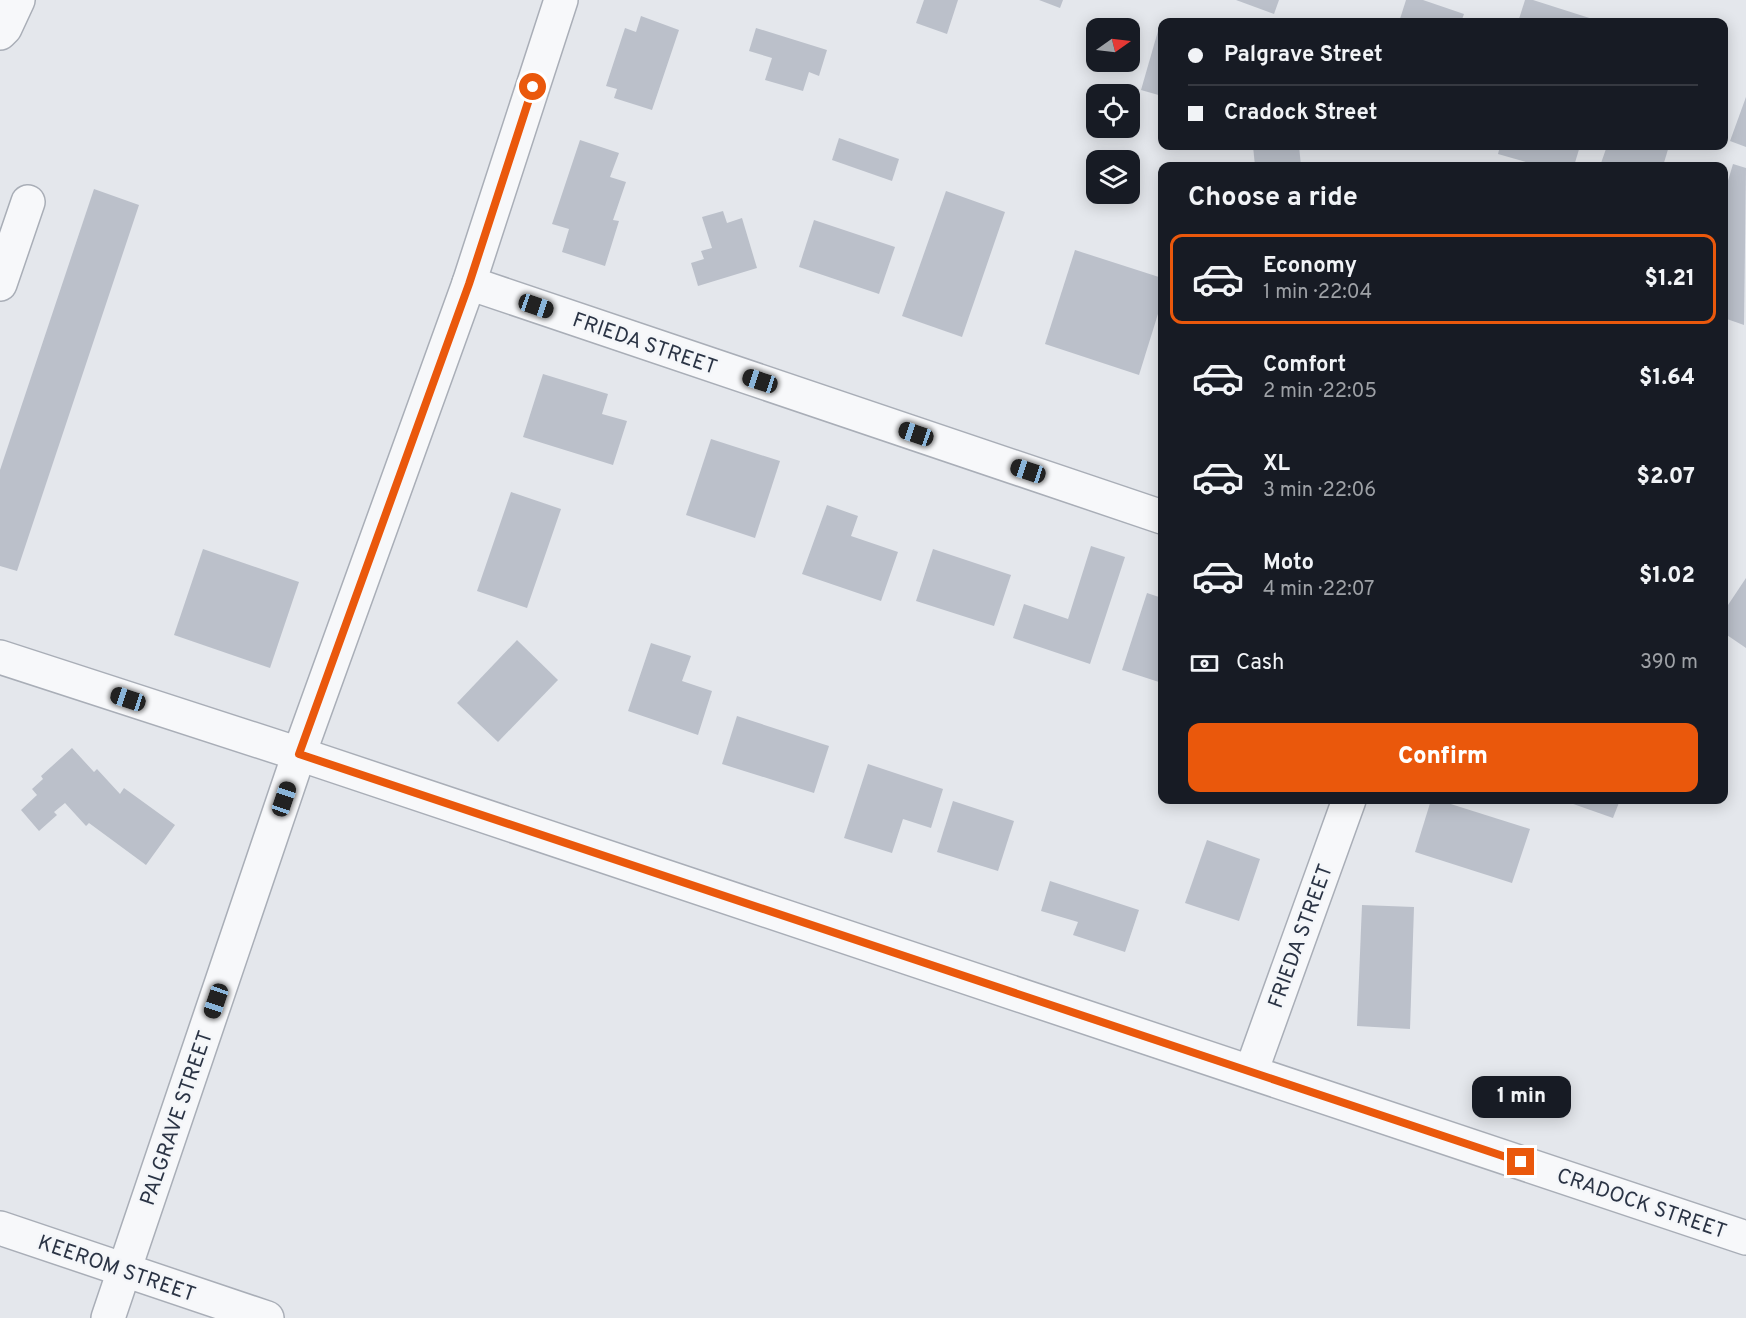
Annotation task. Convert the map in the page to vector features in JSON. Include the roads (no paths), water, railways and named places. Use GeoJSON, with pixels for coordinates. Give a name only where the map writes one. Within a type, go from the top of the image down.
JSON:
{"type":"FeatureCollection","features":[{"type":"Feature","properties":{"kind":"street"},"geometry":{"type":"LineString","coordinates":[[0,33],[5,28],[18,0]]}},
{"type":"Feature","properties":{"kind":"street","name":"PALGRAVE STREET"},"geometry":{"type":"LineString","coordinates":[[108,1318],[299,754],[469,284],[561,0]]}},
{"type":"Feature","properties":{"kind":"street"},"geometry":{"type":"LineString","coordinates":[[0,284],[28,202]]}},
{"type":"Feature","properties":{"kind":"street","name":"FRIEDA STREET"},"geometry":{"type":"LineString","coordinates":[[469,284],[1158,516]]}},
{"type":"Feature","properties":{"kind":"street","name":"CRADOCK STREET"},"geometry":{"type":"LineString","coordinates":[[0,657],[299,754],[1746,1238]]}},
{"type":"Feature","properties":{"kind":"street","name":"FRIEDA STREET"},"geometry":{"type":"LineString","coordinates":[[1251,1072],[1348,804]]}},
{"type":"Feature","properties":{"kind":"street","name":"KEEROM STREET"},"geometry":{"type":"LineString","coordinates":[[0,1228],[267,1318]]}}]}
